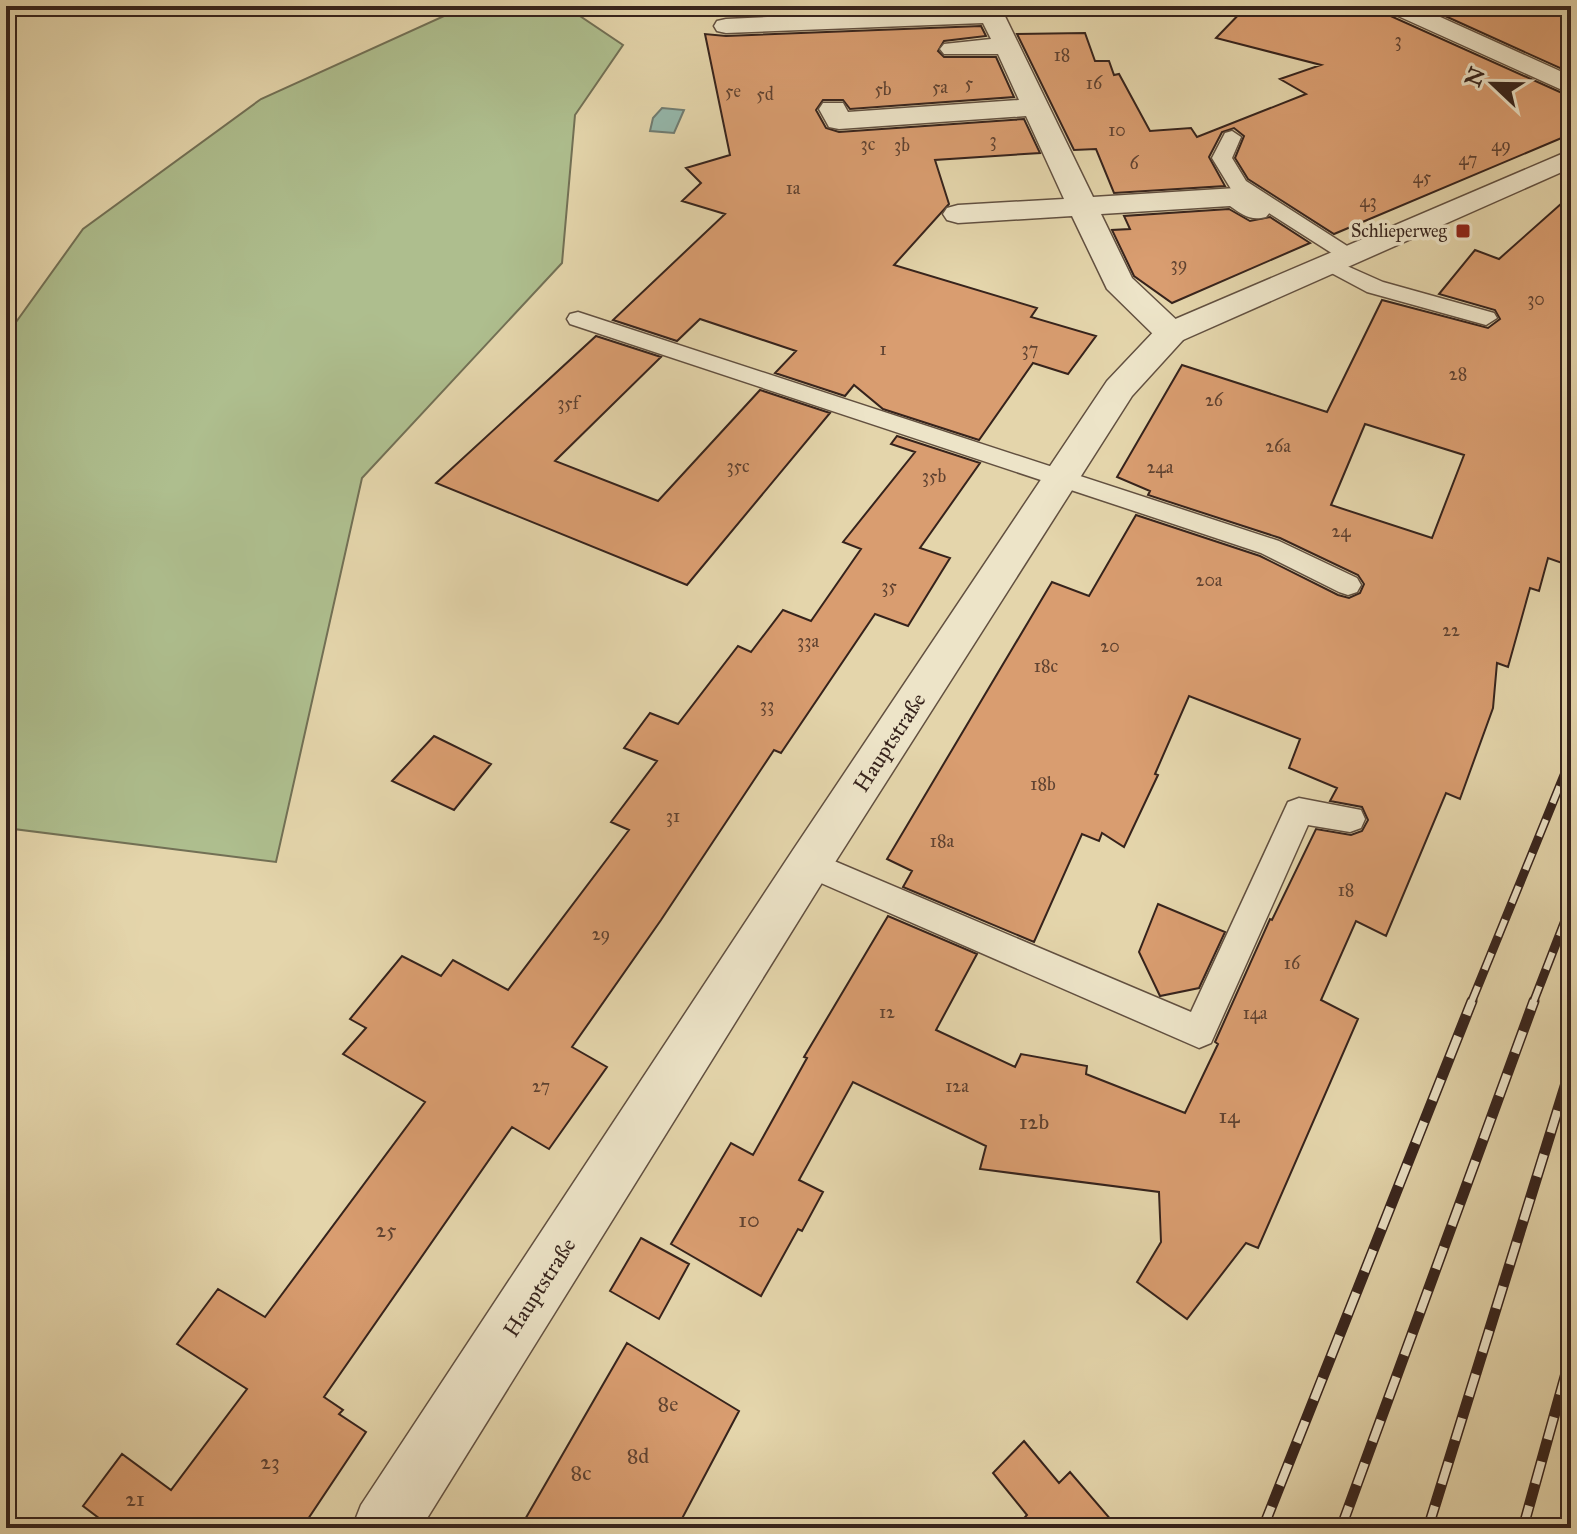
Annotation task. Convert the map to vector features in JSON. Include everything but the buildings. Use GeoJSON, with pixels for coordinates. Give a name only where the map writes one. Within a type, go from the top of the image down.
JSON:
{"type":"FeatureCollection","features":[{"type":"Feature","properties":{"kind":"street"},"geometry":{"type":"LineString","coordinates":[[1396,6],[1571,86]]}},
{"type":"Feature","properties":{"kind":"street"},"geometry":{"type":"LineString","coordinates":[[726,26],[990,11],[1118,282],[1171,333]]}},
{"type":"Feature","properties":{"kind":"street"},"geometry":{"type":"LineString","coordinates":[[953,49],[1006,46]]}},
{"type":"Feature","properties":{"kind":"street"},"geometry":{"type":"LineString","coordinates":[[833,109],[839,121],[1036,107]]}},
{"type":"Feature","properties":{"kind":"street","name":"Hauptstraße"},"geometry":{"type":"LineString","coordinates":[[384,1528],[809,864],[1119,389],[1171,333],[1571,158]]}},
{"type":"Feature","properties":{"kind":"street"},"geometry":{"type":"LineString","coordinates":[[958,214],[1236,197],[1256,211]]}},
{"type":"Feature","properties":{"kind":"lane"},"geometry":{"type":"LineString","coordinates":[[1232,137],[1222,158],[1238,185],[1375,287],[1486,318]]}},
{"type":"Feature","properties":{"kind":"lane"},"geometry":{"type":"LineString","coordinates":[[578,319],[1270,547],[1348,585]]}},
{"type":"Feature","properties":{"kind":"lane"},"geometry":{"type":"LineString","coordinates":[[809,864],[1199,1032],[1299,811],[1350,819]]}},
{"type":"Feature","properties":{"kind":"green space"},"geometry":{"type":"Polygon","coordinates":[[[466,6],[565,6],[623,45],[575,115],[562,263],[362,478],[276,862],[6,828],[6,336],[83,229],[261,99],[466,6]]]}},
{"type":"Feature","properties":{"kind":"water"},"geometry":{"type":"Polygon","coordinates":[[[662,108],[684,110],[674,133],[650,131],[653,118],[662,108]]]}},
{"type":"Feature","properties":{"kind":"railway"},"geometry":{"type":"LineString","coordinates":[[1471,1003],[1571,758]]}},
{"type":"Feature","properties":{"kind":"railway"},"geometry":{"type":"LineString","coordinates":[[1533,1003],[1571,905]]}},
{"type":"Feature","properties":{"kind":"railway"},"geometry":{"type":"LineString","coordinates":[[1263,1528],[1472,1001]]}},
{"type":"Feature","properties":{"kind":"railway"},"geometry":{"type":"LineString","coordinates":[[1341,1528],[1534,1001]]}},
{"type":"Feature","properties":{"kind":"railway"},"geometry":{"type":"LineString","coordinates":[[1428,1528],[1571,1067]]}},
{"type":"Feature","properties":{"kind":"railway"},"geometry":{"type":"LineString","coordinates":[[1523,1528],[1571,1355]]}},
{"type":"Feature","properties":{"kind":"place","name":"Schlieperweg"},"geometry":{"type":"Point","coordinates":[1463,231]}}]}
